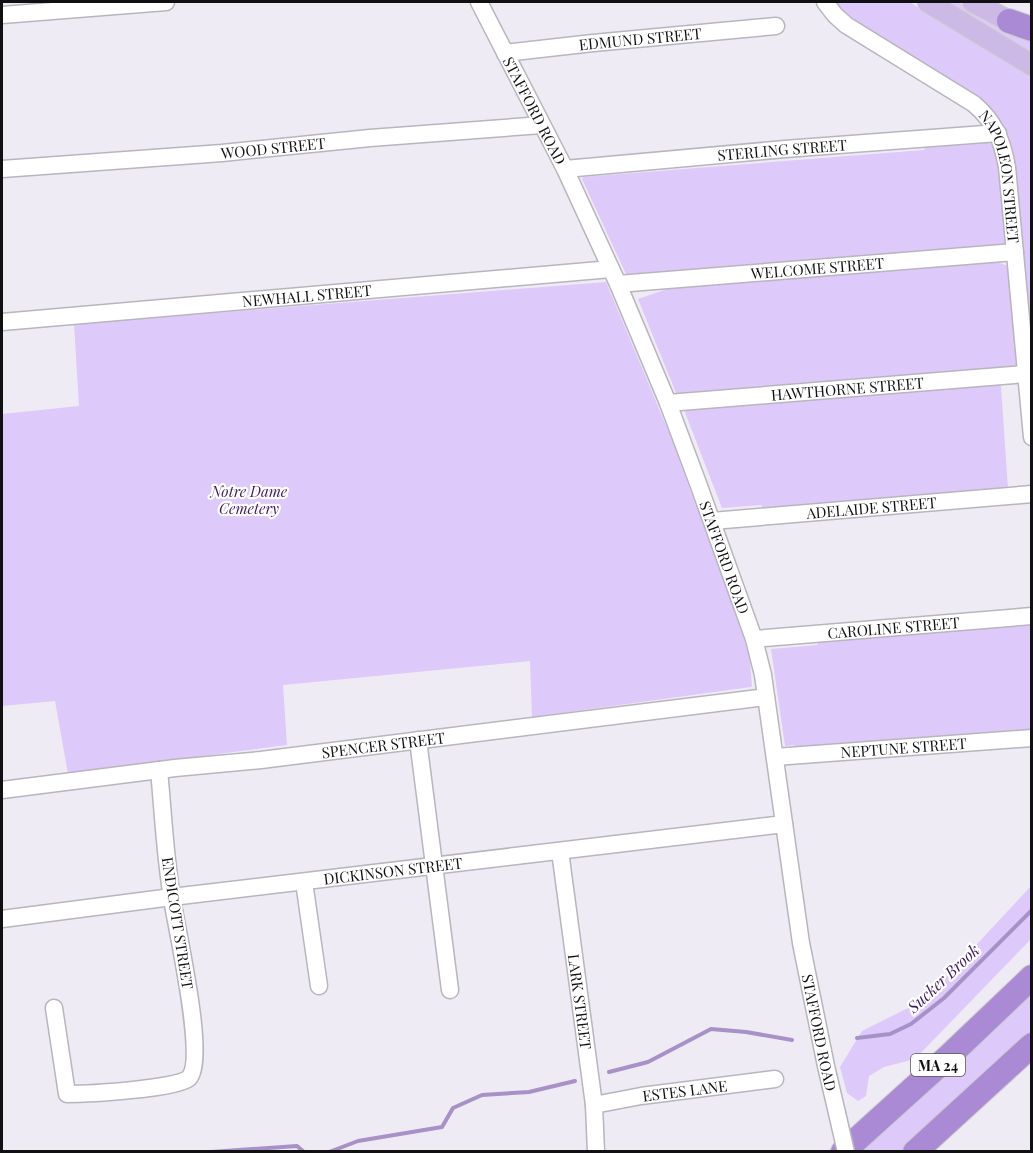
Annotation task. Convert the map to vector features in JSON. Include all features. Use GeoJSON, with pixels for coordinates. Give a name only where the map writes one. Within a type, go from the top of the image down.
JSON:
{"type":"FeatureCollection","features":[{"type":"Feature","properties":{"kind":"highway"},"geometry":{"type":"LineString","coordinates":[[948,1057],[1032,967]]}},
{"type":"Feature","properties":{"kind":"highway","name":"MA 24"},"geometry":{"type":"LineString","coordinates":[[844,1152],[1032,977]]}},
{"type":"Feature","properties":{"kind":"highway"},"geometry":{"type":"LineString","coordinates":[[915,1152],[1032,1045]]}},
{"type":"Feature","properties":{"kind":"main road"},"geometry":{"type":"LineString","coordinates":[[928,2],[1032,65]]}},
{"type":"Feature","properties":{"kind":"main road"},"geometry":{"type":"LineString","coordinates":[[973,2],[1024,28]]}},
{"type":"Feature","properties":{"kind":"street"},"geometry":{"type":"LineString","coordinates":[[2,15],[166,2]]}},
{"type":"Feature","properties":{"kind":"street","name":"STAFFORD ROAD"},"geometry":{"type":"LineString","coordinates":[[479,2],[565,169],[614,276],[668,403],[754,639],[766,697],[801,944],[844,1152]]}},
{"type":"Feature","properties":{"kind":"street","name":"NAPOLEON STREET"},"geometry":{"type":"LineString","coordinates":[[825,2],[846,25],[974,104],[984,113],[998,133],[1007,167],[1032,436]]}},
{"type":"Feature","properties":{"kind":"street","name":"EDMUND STREET"},"geometry":{"type":"LineString","coordinates":[[506,52],[776,26]]}},
{"type":"Feature","properties":{"kind":"street","name":"WOOD STREET"},"geometry":{"type":"LineString","coordinates":[[2,169],[222,153],[542,124]]}},
{"type":"Feature","properties":{"kind":"street","name":"STERLING STREET"},"geometry":{"type":"LineString","coordinates":[[565,169],[998,133]]}},
{"type":"Feature","properties":{"kind":"street","name":"WELCOME STREET"},"geometry":{"type":"LineString","coordinates":[[614,276],[1015,252]]}},
{"type":"Feature","properties":{"kind":"street","name":"NEWHALL STREET"},"geometry":{"type":"LineString","coordinates":[[2,322],[614,276]]}},
{"type":"Feature","properties":{"kind":"street","name":"HAWTHORNE STREET"},"geometry":{"type":"LineString","coordinates":[[668,403],[1026,374]]}},
{"type":"Feature","properties":{"kind":"street","name":"ADELAIDE STREET"},"geometry":{"type":"LineString","coordinates":[[712,521],[1032,494]]}},
{"type":"Feature","properties":{"kind":"street","name":"CAROLINE STREET"},"geometry":{"type":"LineString","coordinates":[[754,639],[1032,616]]}},
{"type":"Feature","properties":{"kind":"street","name":"SPENCER STREET"},"geometry":{"type":"LineString","coordinates":[[2,790],[766,697]]}},
{"type":"Feature","properties":{"kind":"street","name":"NEPTUNE STREET"},"geometry":{"type":"LineString","coordinates":[[775,758],[1032,738]]}},
{"type":"Feature","properties":{"kind":"street"},"geometry":{"type":"LineString","coordinates":[[418,740],[450,990]]}},
{"type":"Feature","properties":{"kind":"street","name":"ENDICOTT STREET"},"geometry":{"type":"LineString","coordinates":[[54,1008],[67,1094],[164,1086],[185,1080],[191,1075],[194,1046],[189,985],[172,897],[159,770]]}},
{"type":"Feature","properties":{"kind":"street","name":"DICKINSON STREET"},"geometry":{"type":"LineString","coordinates":[[2,919],[784,824]]}},
{"type":"Feature","properties":{"kind":"street","name":"LARK STREET"},"geometry":{"type":"LineString","coordinates":[[560,851],[594,1105],[596,1152]]}},
{"type":"Feature","properties":{"kind":"street"},"geometry":{"type":"LineString","coordinates":[[304,882],[319,986]]}},
{"type":"Feature","properties":{"kind":"street","name":"ESTES LANE"},"geometry":{"type":"LineString","coordinates":[[594,1105],[641,1096],[775,1079]]}},
{"type":"Feature","properties":{"kind":"green space"},"geometry":{"type":"Polygon","coordinates":[[[834,2],[909,2],[1031,76],[1031,365],[1013,160],[1004,129],[992,112],[970,92],[846,18],[834,2]]]}},
{"type":"Feature","properties":{"kind":"green space"},"geometry":{"type":"Polygon","coordinates":[[[942,2],[958,2],[1031,41],[1031,55],[942,2]]]}},
{"type":"Feature","properties":{"kind":"green space"},"geometry":{"type":"Polygon","coordinates":[[[982,142],[991,144],[997,152],[1006,245],[815,262],[626,274],[582,179],[583,177],[924,150],[925,148],[982,142]]]}},
{"type":"Feature","properties":{"kind":"green space"},"geometry":{"type":"Polygon","coordinates":[[[982,262],[1009,266],[1018,366],[1016,368],[680,395],[676,393],[638,299],[667,289],[982,262]]]}},
{"type":"Feature","properties":{"kind":"green space","name":"Notre Dame Cemetery"},"geometry":{"type":"Polygon","coordinates":[[[606,282],[670,435],[730,598],[747,648],[751,687],[532,717],[530,661],[283,685],[287,745],[68,774],[55,701],[2,706],[2,414],[79,406],[74,324],[606,282]]]}},
{"type":"Feature","properties":{"kind":"green space"},"geometry":{"type":"Polygon","coordinates":[[[999,384],[1001,386],[1008,489],[763,509],[761,505],[722,508],[684,410],[999,384]]]}},
{"type":"Feature","properties":{"kind":"green space"},"geometry":{"type":"Polygon","coordinates":[[[1031,624],[1031,731],[796,749],[794,745],[785,746],[771,649],[817,645],[820,640],[1031,624]]]}},
{"type":"Feature","properties":{"kind":"green space"},"geometry":{"type":"Polygon","coordinates":[[[1031,886],[1031,939],[915,1059],[884,1067],[869,1076],[866,1096],[858,1101],[847,1093],[840,1067],[862,1031],[926,999],[1031,886]]]}},
{"type":"Feature","properties":{"kind":"green space"},"geometry":{"type":"Polygon","coordinates":[[[1031,987],[1031,1034],[1023,1042],[903,1151],[860,1151],[1031,987]]]}},
{"type":"Feature","properties":{"kind":"waterway","name":"Sucker Brook"},"geometry":{"type":"LineString","coordinates":[[857,1038],[890,1034],[911,1024],[944,998],[1032,910]]}},
{"type":"Feature","properties":{"kind":"waterway","name":"Sucker Brook"},"geometry":{"type":"LineString","coordinates":[[609,1072],[648,1062],[711,1029],[792,1040]]}},
{"type":"Feature","properties":{"kind":"waterway","name":"Sucker Brook"},"geometry":{"type":"LineString","coordinates":[[329,1152],[358,1141],[442,1127],[453,1108],[482,1095],[529,1092],[575,1081]]}},
{"type":"Feature","properties":{"kind":"waterway"},"geometry":{"type":"LineString","coordinates":[[211,1152],[297,1146],[304,1152]]}}]}
